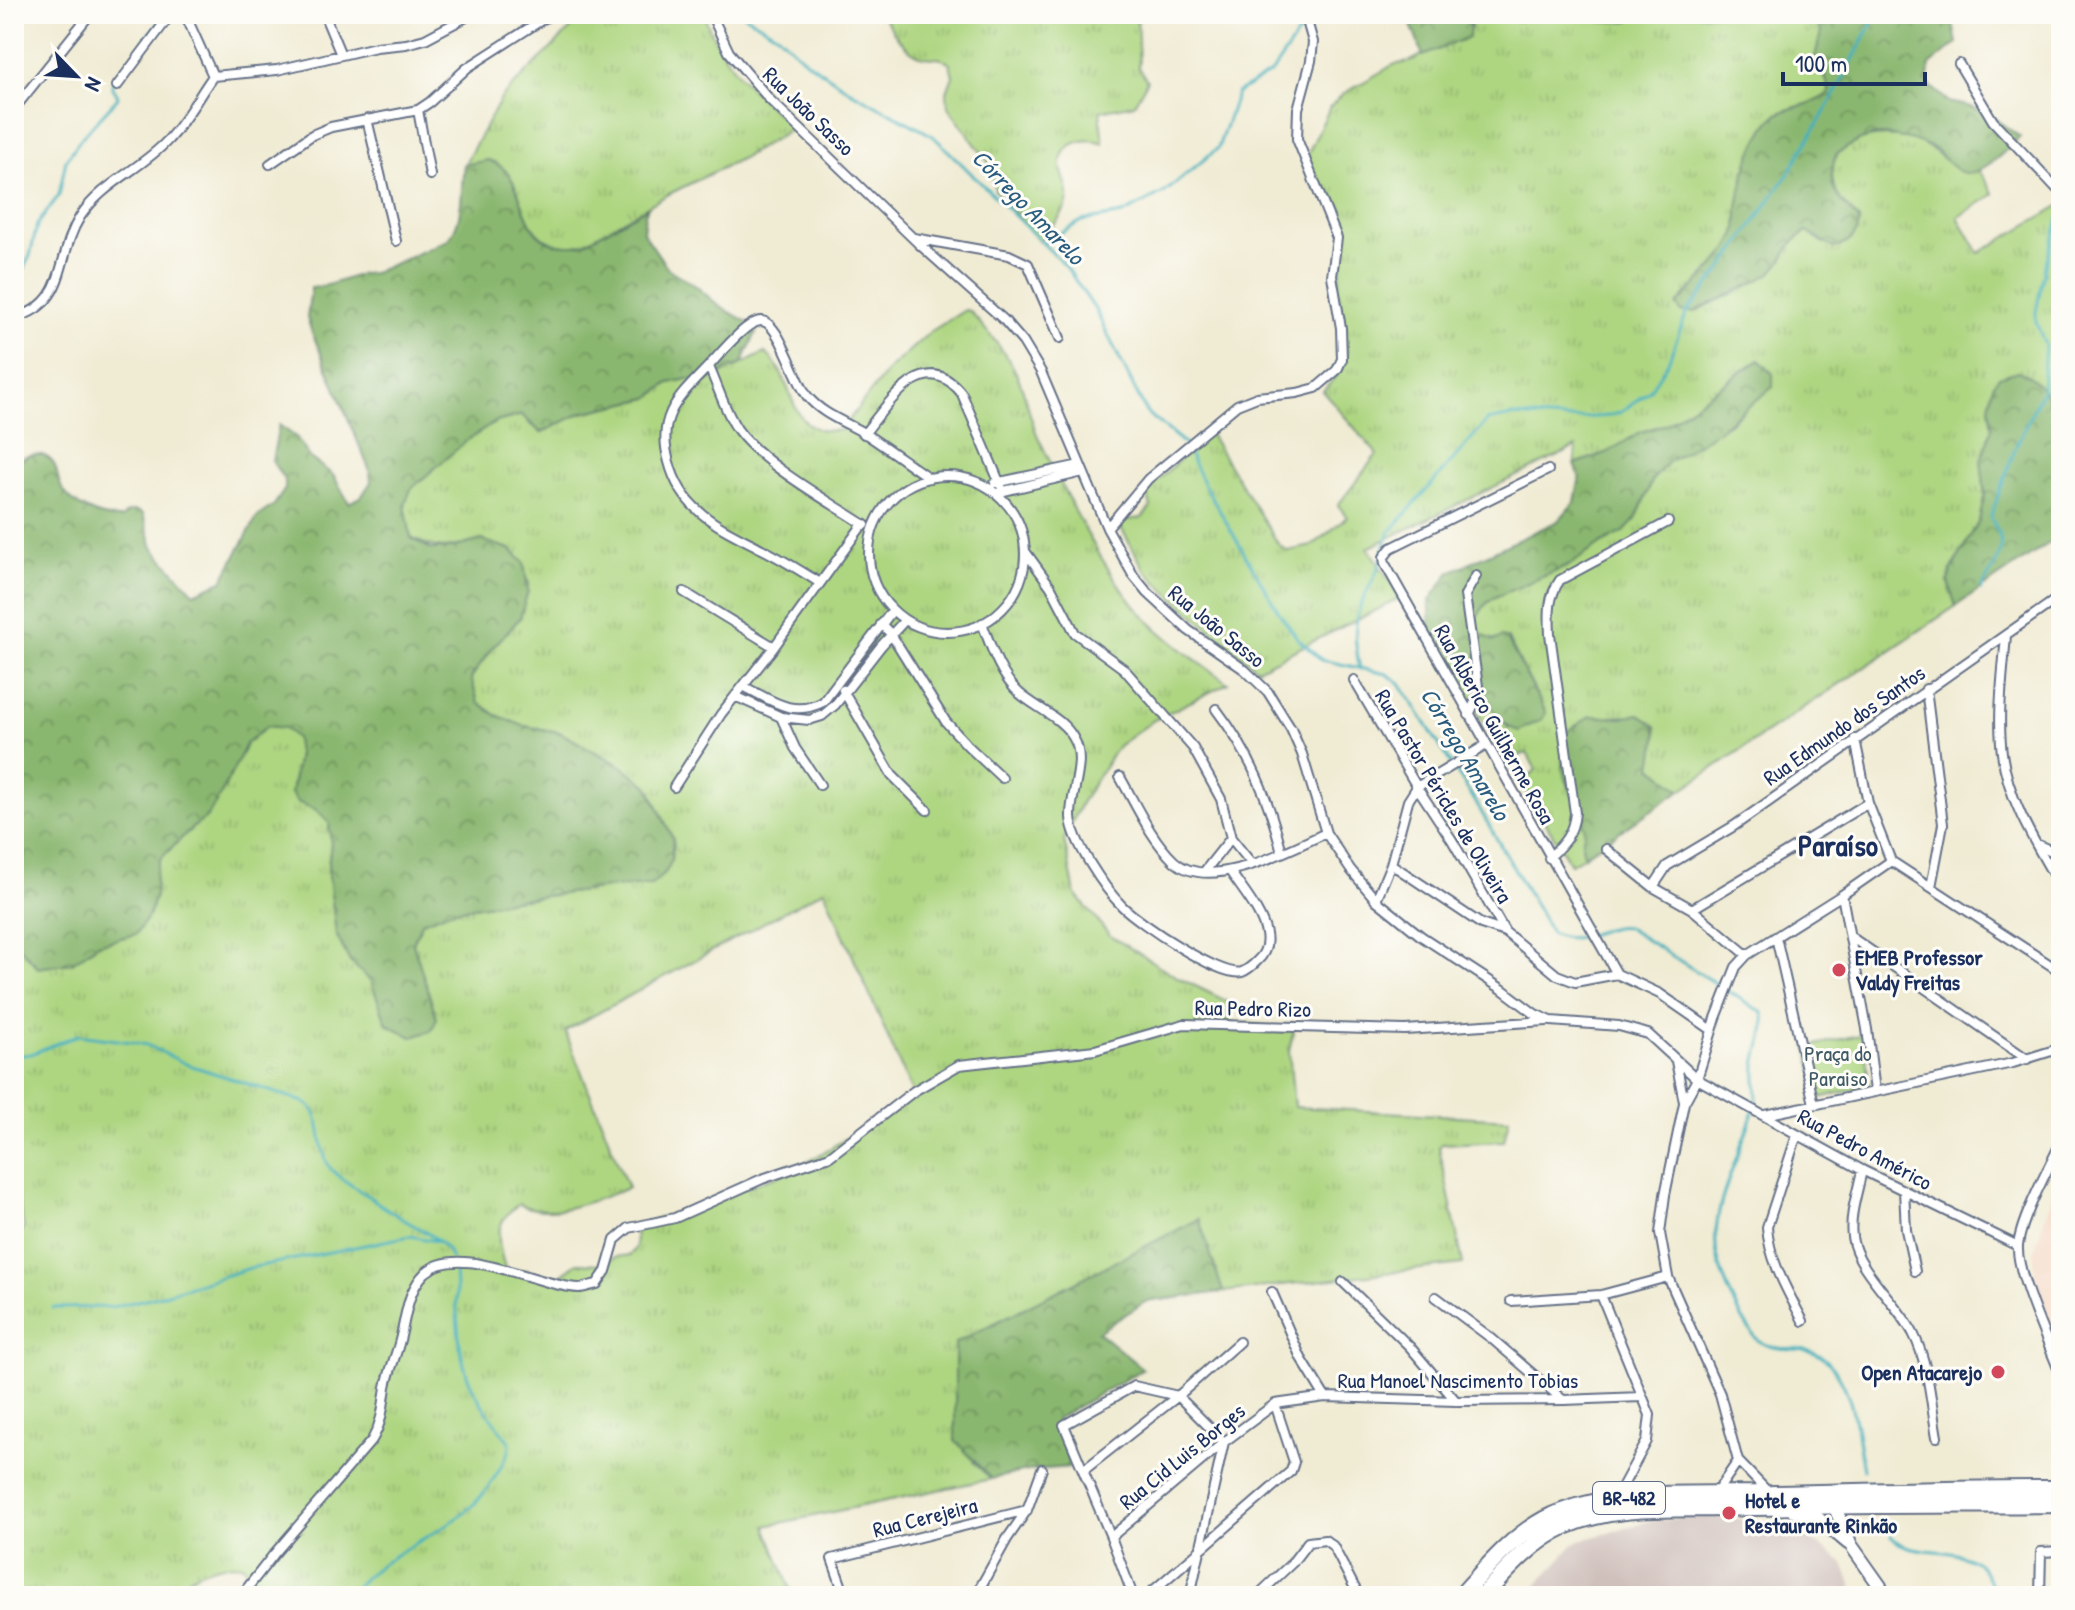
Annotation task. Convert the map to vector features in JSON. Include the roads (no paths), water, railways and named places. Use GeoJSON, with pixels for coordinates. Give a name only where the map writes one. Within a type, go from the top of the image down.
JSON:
{"type":"FeatureCollection","features":[{"type":"Feature","properties":{"kind":"highway","name":"BR-482"},"geometry":{"type":"LineString","coordinates":[[1834,1505],[1955,1488],[2061,1489]]}},
{"type":"Feature","properties":{"kind":"highway","name":"BR-482"},"geometry":{"type":"LineString","coordinates":[[1461,1596],[1506,1549],[1533,1527],[1552,1516],[1615,1500],[1716,1494],[1834,1505],[2061,1504]]}},
{"type":"Feature","properties":{"kind":"highway","name":"BR-482"},"geometry":{"type":"LineString","coordinates":[[1483,1596],[1518,1559],[1544,1538],[1581,1520],[1641,1510],[1772,1500]]}},
{"type":"Feature","properties":{"kind":"street"},"geometry":{"type":"LineString","coordinates":[[14,109],[90,14]]}},
{"type":"Feature","properties":{"kind":"street"},"geometry":{"type":"LineString","coordinates":[[117,86],[171,14]]}},
{"type":"Feature","properties":{"kind":"street"},"geometry":{"type":"LineString","coordinates":[[324,14],[341,55]]}},
{"type":"Feature","properties":{"kind":"street"},"geometry":{"type":"LineString","coordinates":[[14,318],[31,314],[50,297],[80,216],[119,178],[167,141],[213,76],[277,70],[425,39],[472,14]]}},
{"type":"Feature","properties":{"kind":"street"},"geometry":{"type":"LineString","coordinates":[[270,164],[312,135],[367,119],[418,110],[467,68],[551,14]]}},
{"type":"Feature","properties":{"kind":"street","name":"Rua João Sasso"},"geometry":{"type":"LineString","coordinates":[[711,14],[729,52],[742,70],[913,238],[1004,320],[1023,342],[1041,372],[1107,528],[1128,567],[1147,592],[1188,630],[1245,670],[1268,692],[1302,754],[1326,833],[1376,900],[1442,951],[1535,1014],[1551,1021],[1619,1026],[1648,1034],[1697,1079]]}},
{"type":"Feature","properties":{"kind":"street"},"geometry":{"type":"LineString","coordinates":[[188,15],[213,76]]}},
{"type":"Feature","properties":{"kind":"street"},"geometry":{"type":"LineString","coordinates":[[1107,528],[1148,479],[1246,400],[1316,388],[1337,370],[1342,359],[1341,328],[1332,276],[1337,238],[1297,139],[1298,109],[1313,42],[1307,16]]}},
{"type":"Feature","properties":{"kind":"street"},"geometry":{"type":"LineString","coordinates":[[1959,64],[1993,121],[2061,193]]}},
{"type":"Feature","properties":{"kind":"street"},"geometry":{"type":"LineString","coordinates":[[418,110],[430,175]]}},
{"type":"Feature","properties":{"kind":"street"},"geometry":{"type":"LineString","coordinates":[[367,119],[396,241]]}},
{"type":"Feature","properties":{"kind":"street"},"geometry":{"type":"LineString","coordinates":[[913,238],[1009,255],[1028,264],[1060,338]]}},
{"type":"Feature","properties":{"kind":"street"},"geometry":{"type":"LineString","coordinates":[[820,583],[789,563],[712,523],[679,490],[664,443],[670,411],[681,394],[738,334],[755,322],[769,324],[777,334],[805,394],[814,403],[929,478]]}},
{"type":"Feature","properties":{"kind":"street"},"geometry":{"type":"LineString","coordinates":[[709,367],[737,428],[754,448],[776,467],[873,530]]}},
{"type":"Feature","properties":{"kind":"street"},"geometry":{"type":"LineString","coordinates":[[864,434],[900,390],[920,377],[937,375],[953,382],[962,394],[999,489],[1016,519],[1024,551],[1022,573],[1014,593],[1000,611],[963,631],[923,629],[892,611],[879,594],[871,573],[869,551],[873,530],[885,507],[905,489],[929,478],[948,476],[999,489],[1082,468]]}},
{"type":"Feature","properties":{"kind":"street","name":"Rua Alberico Guilherme Rosa"},"geometry":{"type":"LineString","coordinates":[[1548,470],[1391,548],[1384,557],[1385,564],[1469,715],[1617,974]]}},
{"type":"Feature","properties":{"kind":"street"},"geometry":{"type":"LineString","coordinates":[[1549,858],[1568,840],[1574,828],[1575,813],[1550,634],[1549,608],[1553,590],[1560,580],[1668,522]]}},
{"type":"Feature","properties":{"kind":"street"},"geometry":{"type":"LineString","coordinates":[[674,787],[735,696],[863,524]]}},
{"type":"Feature","properties":{"kind":"street"},"geometry":{"type":"LineString","coordinates":[[1024,551],[1051,587],[1075,633],[1124,669],[1193,748],[1221,799],[1231,838],[1252,864]]}},
{"type":"Feature","properties":{"kind":"street"},"geometry":{"type":"LineString","coordinates":[[1469,715],[1479,693],[1465,595],[1476,576]]}},
{"type":"Feature","properties":{"kind":"street"},"geometry":{"type":"LineString","coordinates":[[684,592],[774,647]]}},
{"type":"Feature","properties":{"kind":"street","name":"Rua Edmundo dos Santos"},"geometry":{"type":"LineString","coordinates":[[1653,887],[1667,866],[1734,826],[2061,596]]}},
{"type":"Feature","properties":{"kind":"street"},"geometry":{"type":"LineString","coordinates":[[743,686],[799,710],[823,702],[892,611]]}},
{"type":"Feature","properties":{"kind":"street"},"geometry":{"type":"LineString","coordinates":[[735,696],[781,717],[798,720],[822,716],[905,620]]}},
{"type":"Feature","properties":{"kind":"street","name":"Rua Pedro Rizo"},"geometry":{"type":"LineString","coordinates":[[982,623],[998,661],[1017,691],[1057,721],[1076,741],[1078,761],[1071,819],[1084,852],[1121,905],[1140,921],[1201,959],[1231,972],[1243,972],[1261,957],[1267,947],[1266,934],[1260,918],[1230,871]]}},
{"type":"Feature","properties":{"kind":"street"},"geometry":{"type":"LineString","coordinates":[[881,624],[891,634],[946,722],[1002,778]]}},
{"type":"Feature","properties":{"kind":"street"},"geometry":{"type":"LineString","coordinates":[[2006,635],[2002,753],[2010,787],[2035,844],[2061,888]]}},
{"type":"Feature","properties":{"kind":"street","name":"Rua Pastor Péricles de Oliveira"},"geometry":{"type":"LineString","coordinates":[[1354,680],[1505,932]]}},
{"type":"Feature","properties":{"kind":"street"},"geometry":{"type":"LineString","coordinates":[[837,683],[892,775],[927,810]]}},
{"type":"Feature","properties":{"kind":"street"},"geometry":{"type":"LineString","coordinates":[[1926,689],[1943,824],[1931,887]]}},
{"type":"Feature","properties":{"kind":"street"},"geometry":{"type":"LineString","coordinates":[[1216,709],[1251,761],[1282,852]]}},
{"type":"Feature","properties":{"kind":"street"},"geometry":{"type":"LineString","coordinates":[[781,717],[795,748],[820,785]]}},
{"type":"Feature","properties":{"kind":"street"},"geometry":{"type":"LineString","coordinates":[[1855,739],[1868,803],[1891,861],[2061,972]]}},
{"type":"Feature","properties":{"kind":"street"},"geometry":{"type":"LineString","coordinates":[[1376,900],[1391,864],[1406,808],[1417,787],[1486,745]]}},
{"type":"Feature","properties":{"kind":"street"},"geometry":{"type":"LineString","coordinates":[[1120,777],[1169,855],[1189,871],[1230,871],[1326,833]]}},
{"type":"Feature","properties":{"kind":"street"},"geometry":{"type":"LineString","coordinates":[[1692,909],[1868,803]]}},
{"type":"Feature","properties":{"kind":"street"},"geometry":{"type":"LineString","coordinates":[[1204,872],[1231,838]]}},
{"type":"Feature","properties":{"kind":"street"},"geometry":{"type":"LineString","coordinates":[[2035,844],[2061,855]]}},
{"type":"Feature","properties":{"kind":"street"},"geometry":{"type":"LineString","coordinates":[[1606,849],[1653,887],[1692,909],[1747,955]]}},
{"type":"Feature","properties":{"kind":"street"},"geometry":{"type":"LineString","coordinates":[[1851,1545],[1819,1519],[1772,1500],[1738,1461],[1720,1394],[1668,1277],[1660,1233],[1684,1103],[1697,1079],[1736,967],[1747,955],[1891,861]]}},
{"type":"Feature","properties":{"kind":"street"},"geometry":{"type":"LineString","coordinates":[[1391,864],[1481,924],[1505,932],[1557,975],[1575,982],[1617,974],[1660,994],[1712,1030]]}},
{"type":"Feature","properties":{"kind":"street"},"geometry":{"type":"LineString","coordinates":[[1842,895],[1875,1091]]}},
{"type":"Feature","properties":{"kind":"street"},"geometry":{"type":"LineString","coordinates":[[1776,937],[1814,1104]]}},
{"type":"Feature","properties":{"kind":"street"},"geometry":{"type":"LineString","coordinates":[[1851,937],[2027,1059]]}},
{"type":"Feature","properties":{"kind":"street","name":"Rua Pedro Rizo"},"geometry":{"type":"LineString","coordinates":[[241,1596],[372,1440],[381,1425],[386,1383],[406,1310],[417,1281],[432,1267],[456,1262],[494,1267],[580,1288],[597,1284],[606,1271],[615,1240],[629,1228],[675,1218],[762,1179],[830,1156],[914,1091],[959,1065],[1095,1050],[1184,1024],[1405,1030],[1551,1021]]}},
{"type":"Feature","properties":{"kind":"street"},"geometry":{"type":"LineString","coordinates":[[1757,1111],[1814,1104],[2027,1059],[2061,1048]]}},
{"type":"Feature","properties":{"kind":"street"},"geometry":{"type":"LineString","coordinates":[[1676,1060],[1684,1103]]}},
{"type":"Feature","properties":{"kind":"street","name":"Rua Pedro Américo"},"geometry":{"type":"LineString","coordinates":[[1697,1079],[1862,1170],[2018,1246]]}},
{"type":"Feature","properties":{"kind":"street"},"geometry":{"type":"LineString","coordinates":[[1797,1135],[1767,1227],[1767,1237],[1781,1278],[1803,1321]]}},
{"type":"Feature","properties":{"kind":"street"},"geometry":{"type":"LineString","coordinates":[[2061,1142],[2030,1207],[2018,1246],[2025,1283],[2061,1376]]}},
{"type":"Feature","properties":{"kind":"street"},"geometry":{"type":"LineString","coordinates":[[1862,1170],[1852,1222],[1852,1241],[1879,1287],[1914,1335],[1925,1372],[1937,1437]]}},
{"type":"Feature","properties":{"kind":"street"},"geometry":{"type":"LineString","coordinates":[[1904,1190],[1906,1230],[1915,1271]]}},
{"type":"Feature","properties":{"kind":"street"},"geometry":{"type":"LineString","coordinates":[[1511,1301],[1601,1295],[1668,1277]]}},
{"type":"Feature","properties":{"kind":"street"},"geometry":{"type":"LineString","coordinates":[[1343,1282],[1410,1347],[1456,1401]]}},
{"type":"Feature","properties":{"kind":"street"},"geometry":{"type":"LineString","coordinates":[[1272,1292],[1301,1358],[1325,1397]]}},
{"type":"Feature","properties":{"kind":"street"},"geometry":{"type":"LineString","coordinates":[[1601,1295],[1650,1415],[1647,1441],[1615,1500]]}},
{"type":"Feature","properties":{"kind":"street"},"geometry":{"type":"LineString","coordinates":[[1436,1297],[1491,1338],[1564,1400]]}},
{"type":"Feature","properties":{"kind":"street"},"geometry":{"type":"LineString","coordinates":[[1084,1470],[1178,1396],[1239,1342]]}},
{"type":"Feature","properties":{"kind":"street"},"geometry":{"type":"LineString","coordinates":[[1133,1596],[1064,1425],[1131,1386],[1178,1396],[1224,1442],[1190,1596]]}},
{"type":"Feature","properties":{"kind":"street","name":"Rua Manoel Nascimento Tobias"},"geometry":{"type":"LineString","coordinates":[[1275,1404],[1325,1397],[1456,1401],[1641,1397]]}},
{"type":"Feature","properties":{"kind":"street"},"geometry":{"type":"LineString","coordinates":[[1147,1596],[1291,1471],[1294,1462],[1275,1404]]}},
{"type":"Feature","properties":{"kind":"street","name":"Rua Cid Luis Borges"},"geometry":{"type":"LineString","coordinates":[[1111,1537],[1224,1442],[1275,1404]]}},
{"type":"Feature","properties":{"kind":"street"},"geometry":{"type":"LineString","coordinates":[[1716,1494],[1738,1461]]}},
{"type":"Feature","properties":{"kind":"street"},"geometry":{"type":"LineString","coordinates":[[971,1596],[981,1586],[1027,1510],[1042,1469]]}},
{"type":"Feature","properties":{"kind":"street"},"geometry":{"type":"LineString","coordinates":[[1819,1519],[1834,1505],[1851,1545],[1880,1586],[1883,1596]]}},
{"type":"Feature","properties":{"kind":"street","name":"Rua Cerejeira"},"geometry":{"type":"LineString","coordinates":[[845,1596],[832,1559],[1027,1510]]}},
{"type":"Feature","properties":{"kind":"street"},"geometry":{"type":"LineString","coordinates":[[1257,1596],[1292,1563],[1308,1542],[1325,1540],[1333,1546],[1359,1596]]}},
{"type":"Feature","properties":{"kind":"street"},"geometry":{"type":"LineString","coordinates":[[2040,1596],[2041,1552],[2061,1551]]}},
{"type":"Feature","properties":{"kind":"street"},"geometry":{"type":"LineString","coordinates":[[981,1586],[993,1596]]}},
{"type":"Feature","properties":{"kind":"waterway"},"geometry":{"type":"LineString","coordinates":[[14,279],[30,256],[37,225],[59,195],[66,160],[82,137],[117,99],[113,81],[166,14]]}},
{"type":"Feature","properties":{"kind":"waterway","name":"Córrego Amarelo"},"geometry":{"type":"LineString","coordinates":[[743,14],[778,35],[806,61],[852,92],[933,136],[1065,265],[1096,311],[1146,412],[1185,444],[1201,479],[1280,614],[1298,639],[1322,660],[1387,674],[1400,683],[1475,801],[1551,933],[1573,938],[1609,928],[1626,927],[1763,1013],[1764,1031],[1756,1065],[1756,1102],[1722,1198],[1716,1237],[1717,1254],[1735,1304],[1757,1339],[1772,1347],[1820,1355],[1836,1372],[1853,1412],[1863,1469]]}},
{"type":"Feature","properties":{"kind":"waterway"},"geometry":{"type":"LineString","coordinates":[[1383,552],[1389,533],[1487,421],[1512,416],[1567,419],[1609,416],[1621,412],[1649,391],[1668,362],[1687,312],[1722,269],[1787,176],[1877,14]]}},
{"type":"Feature","properties":{"kind":"waterway"},"geometry":{"type":"LineString","coordinates":[[1043,243],[1082,221],[1123,214],[1165,192],[1218,148],[1237,93],[1272,72],[1305,24]]}},
{"type":"Feature","properties":{"kind":"waterway"},"geometry":{"type":"LineString","coordinates":[[1981,590],[2001,550],[1999,534],[1991,516],[2016,446],[2042,391],[2045,345],[2036,322],[2036,312],[2045,266],[2061,213]]}},
{"type":"Feature","properties":{"kind":"waterway"},"geometry":{"type":"LineString","coordinates":[[1360,669],[1356,643],[1357,617],[1381,559]]}},
{"type":"Feature","properties":{"kind":"waterway"},"geometry":{"type":"LineString","coordinates":[[14,1056],[31,1054],[78,1035],[132,1042],[147,1045],[186,1064],[304,1102],[315,1114],[323,1151],[332,1171],[436,1240],[452,1259]]}},
{"type":"Feature","properties":{"kind":"waterway"},"geometry":{"type":"LineString","coordinates":[[53,1308],[112,1307],[250,1268],[410,1236],[440,1242]]}},
{"type":"Feature","properties":{"kind":"waterway"},"geometry":{"type":"LineString","coordinates":[[348,1596],[375,1569],[474,1504],[509,1452],[510,1443],[481,1402],[463,1362],[455,1270]]}},
{"type":"Feature","properties":{"kind":"waterway","name":"Córrego Amarelo"},"geometry":{"type":"LineString","coordinates":[[1891,1536],[1902,1544],[1948,1552],[1977,1563],[1987,1576],[1993,1596]]}},
{"type":"Feature","properties":{"kind":"place","name":"EMEB Professor Valdy Freitas"},"geometry":{"type":"Point","coordinates":[1839,970]}},
{"type":"Feature","properties":{"kind":"place","name":"Open Atacarejo"},"geometry":{"type":"Point","coordinates":[1998,1372]}},
{"type":"Feature","properties":{"kind":"place","name":"Hotel e Restaurante Rinkão"},"geometry":{"type":"Point","coordinates":[1729,1513]}},
{"type":"Feature","properties":{"kind":"district","name":"Paraíso"},"geometry":{"type":"Point","coordinates":[1838,846]}},
{"type":"Feature","properties":{"kind":"park label","name":"Praça do Paraiso"},"geometry":{"type":"Point","coordinates":[1838,1066]}}]}
